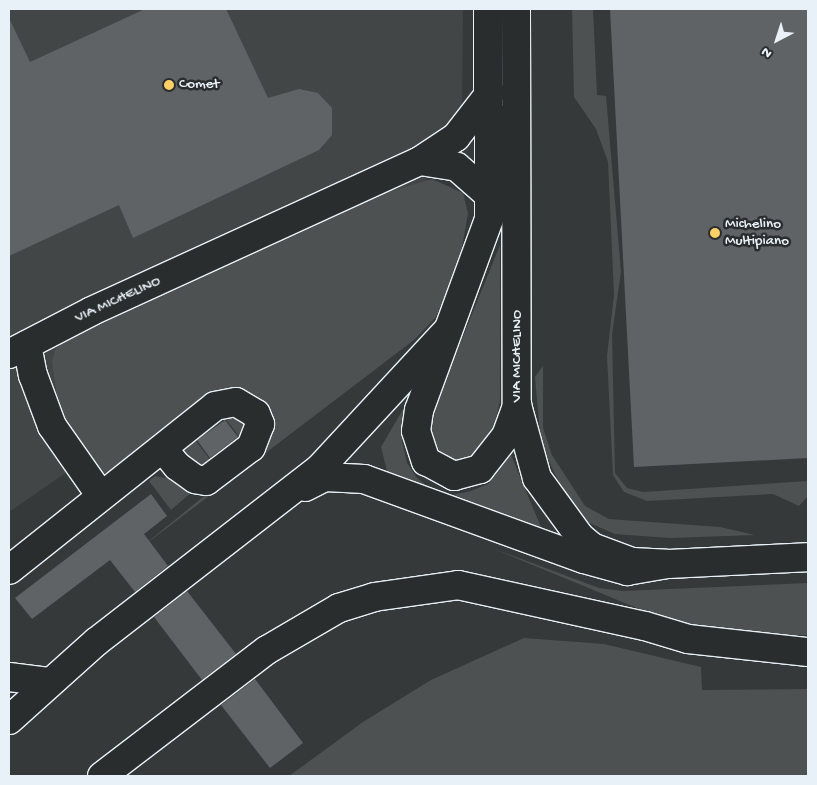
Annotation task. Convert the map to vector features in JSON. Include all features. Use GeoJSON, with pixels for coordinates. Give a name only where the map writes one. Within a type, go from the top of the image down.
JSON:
{"type":"FeatureCollection","features":[{"type":"Feature","properties":{"kind":"main road"},"geometry":{"type":"LineString","coordinates":[[488,9],[490,196],[486,234],[446,332],[419,410],[416,431],[426,461],[454,476],[480,469],[506,436],[517,405]]}},
{"type":"Feature","properties":{"kind":"main road","name":"VIA MICHELINO"},"geometry":{"type":"LineString","coordinates":[[516,9],[517,405],[537,478],[566,523],[592,547],[607,554],[667,564],[808,556]]}},
{"type":"Feature","properties":{"kind":"main road","name":"VIA MICHELINO"},"geometry":{"type":"LineString","coordinates":[[18,350],[92,311],[420,161],[456,137],[490,93]]}},
{"type":"Feature","properties":{"kind":"main road"},"geometry":{"type":"LineString","coordinates":[[420,161],[457,167],[490,196]]}},
{"type":"Feature","properties":{"kind":"main road"},"geometry":{"type":"LineString","coordinates":[[9,720],[47,682],[290,494],[344,444],[446,332]]}},
{"type":"Feature","properties":{"kind":"main road"},"geometry":{"type":"LineString","coordinates":[[18,350],[33,375],[52,426],[101,496]]}},
{"type":"Feature","properties":{"kind":"main road"},"geometry":{"type":"LineString","coordinates":[[9,570],[101,496],[164,449]]}},
{"type":"Feature","properties":{"kind":"main road"},"geometry":{"type":"LineString","coordinates":[[290,494],[325,477],[364,479],[584,559],[627,571],[667,564]]}},
{"type":"Feature","properties":{"kind":"main road"},"geometry":{"type":"LineString","coordinates":[[722,561],[746,578],[808,576]]}},
{"type":"Feature","properties":{"kind":"main road"},"geometry":{"type":"LineString","coordinates":[[102,776],[267,650],[339,608],[374,597],[458,585],[645,626],[688,639],[808,652]]}},
{"type":"Feature","properties":{"kind":"main road"},"geometry":{"type":"LineString","coordinates":[[9,677],[47,682]]}},
{"type":"Feature","properties":{"kind":"shaded area"},"geometry":{"type":"Polygon","coordinates":[[[9,9],[463,9],[462,107],[422,175],[446,199],[180,394],[9,512],[9,9]]]}},
{"type":"Feature","properties":{"kind":"shaded area"},"geometry":{"type":"Polygon","coordinates":[[[572,9],[593,9],[597,95],[606,96],[621,272],[612,334],[615,473],[627,488],[643,492],[808,481],[808,496],[799,506],[773,494],[647,501],[624,492],[613,475],[607,356],[614,295],[608,162],[596,129],[574,97],[572,9]]]}},
{"type":"Feature","properties":{"kind":"shaded area"},"geometry":{"type":"Polygon","coordinates":[[[432,179],[463,193],[468,213],[460,259],[436,317],[414,340],[138,550],[252,457],[252,401],[103,474],[81,452],[58,405],[52,362],[55,350],[62,342],[385,193],[432,179]]]}},
{"type":"Feature","properties":{"kind":"shaded area"},"geometry":{"type":"Polygon","coordinates":[[[500,245],[500,400],[494,431],[471,463],[441,461],[428,436],[434,408],[500,245]]]}},
{"type":"Feature","properties":{"kind":"shaded area"},"geometry":{"type":"Polygon","coordinates":[[[543,366],[543,428],[552,455],[585,506],[609,519],[720,527],[755,535],[670,538],[615,534],[585,521],[562,489],[541,444],[535,377],[543,366]]]}},
{"type":"Feature","properties":{"kind":"shaded area"},"geometry":{"type":"Polygon","coordinates":[[[405,406],[402,441],[407,463],[417,478],[432,490],[452,495],[471,491],[488,484],[511,455],[543,532],[428,492],[387,471],[381,447],[405,406]]]}},
{"type":"Feature","properties":{"kind":"shaded area"},"geometry":{"type":"Polygon","coordinates":[[[221,413],[246,413],[245,444],[221,413]]]}},
{"type":"Feature","properties":{"kind":"shaded area"},"geometry":{"type":"Polygon","coordinates":[[[192,436],[215,466],[206,472],[183,458],[182,447],[192,436]]]}},
{"type":"Feature","properties":{"kind":"shaded area"},"geometry":{"type":"Polygon","coordinates":[[[155,476],[175,480],[193,491],[171,510],[149,481],[155,476]]]}},
{"type":"Feature","properties":{"kind":"shaded area"},"geometry":{"type":"Polygon","coordinates":[[[492,548],[599,588],[623,591],[808,583],[808,635],[755,636],[661,618],[492,548]]]}},
{"type":"Feature","properties":{"kind":"shaded area"},"geometry":{"type":"Polygon","coordinates":[[[524,638],[604,644],[701,667],[702,690],[808,689],[808,776],[289,776],[363,722],[431,680],[524,638]]]}},
{"type":"Feature","properties":{"kind":"building"},"geometry":{"type":"Polygon","coordinates":[[[145,9],[226,9],[268,98],[299,89],[318,93],[332,108],[332,135],[319,150],[133,238],[119,205],[9,256],[9,18],[30,62],[145,9]]]}},
{"type":"Feature","properties":{"kind":"building","name":"Michelino Multipiano"},"geometry":{"type":"Polygon","coordinates":[[[610,9],[808,9],[808,458],[634,467],[610,9]]]}},
{"type":"Feature","properties":{"kind":"building"},"geometry":{"type":"Polygon","coordinates":[[[225,420],[238,437],[210,458],[197,440],[225,420]]]}},
{"type":"Feature","properties":{"kind":"building"},"geometry":{"type":"Polygon","coordinates":[[[151,494],[167,516],[144,534],[168,566],[135,592],[110,560],[32,619],[15,598],[151,494]]]}},
{"type":"Feature","properties":{"kind":"building"},"geometry":{"type":"Polygon","coordinates":[[[187,591],[236,654],[202,680],[154,617],[187,591]]]}},
{"type":"Feature","properties":{"kind":"building"},"geometry":{"type":"Polygon","coordinates":[[[255,679],[303,743],[270,768],[221,705],[255,679]]]}},
{"type":"Feature","properties":{"kind":"place","name":"Comet"},"geometry":{"type":"Point","coordinates":[169,85]}},
{"type":"Feature","properties":{"kind":"place","name":"Michelino Multipiano"},"geometry":{"type":"Point","coordinates":[715,233]}}]}
